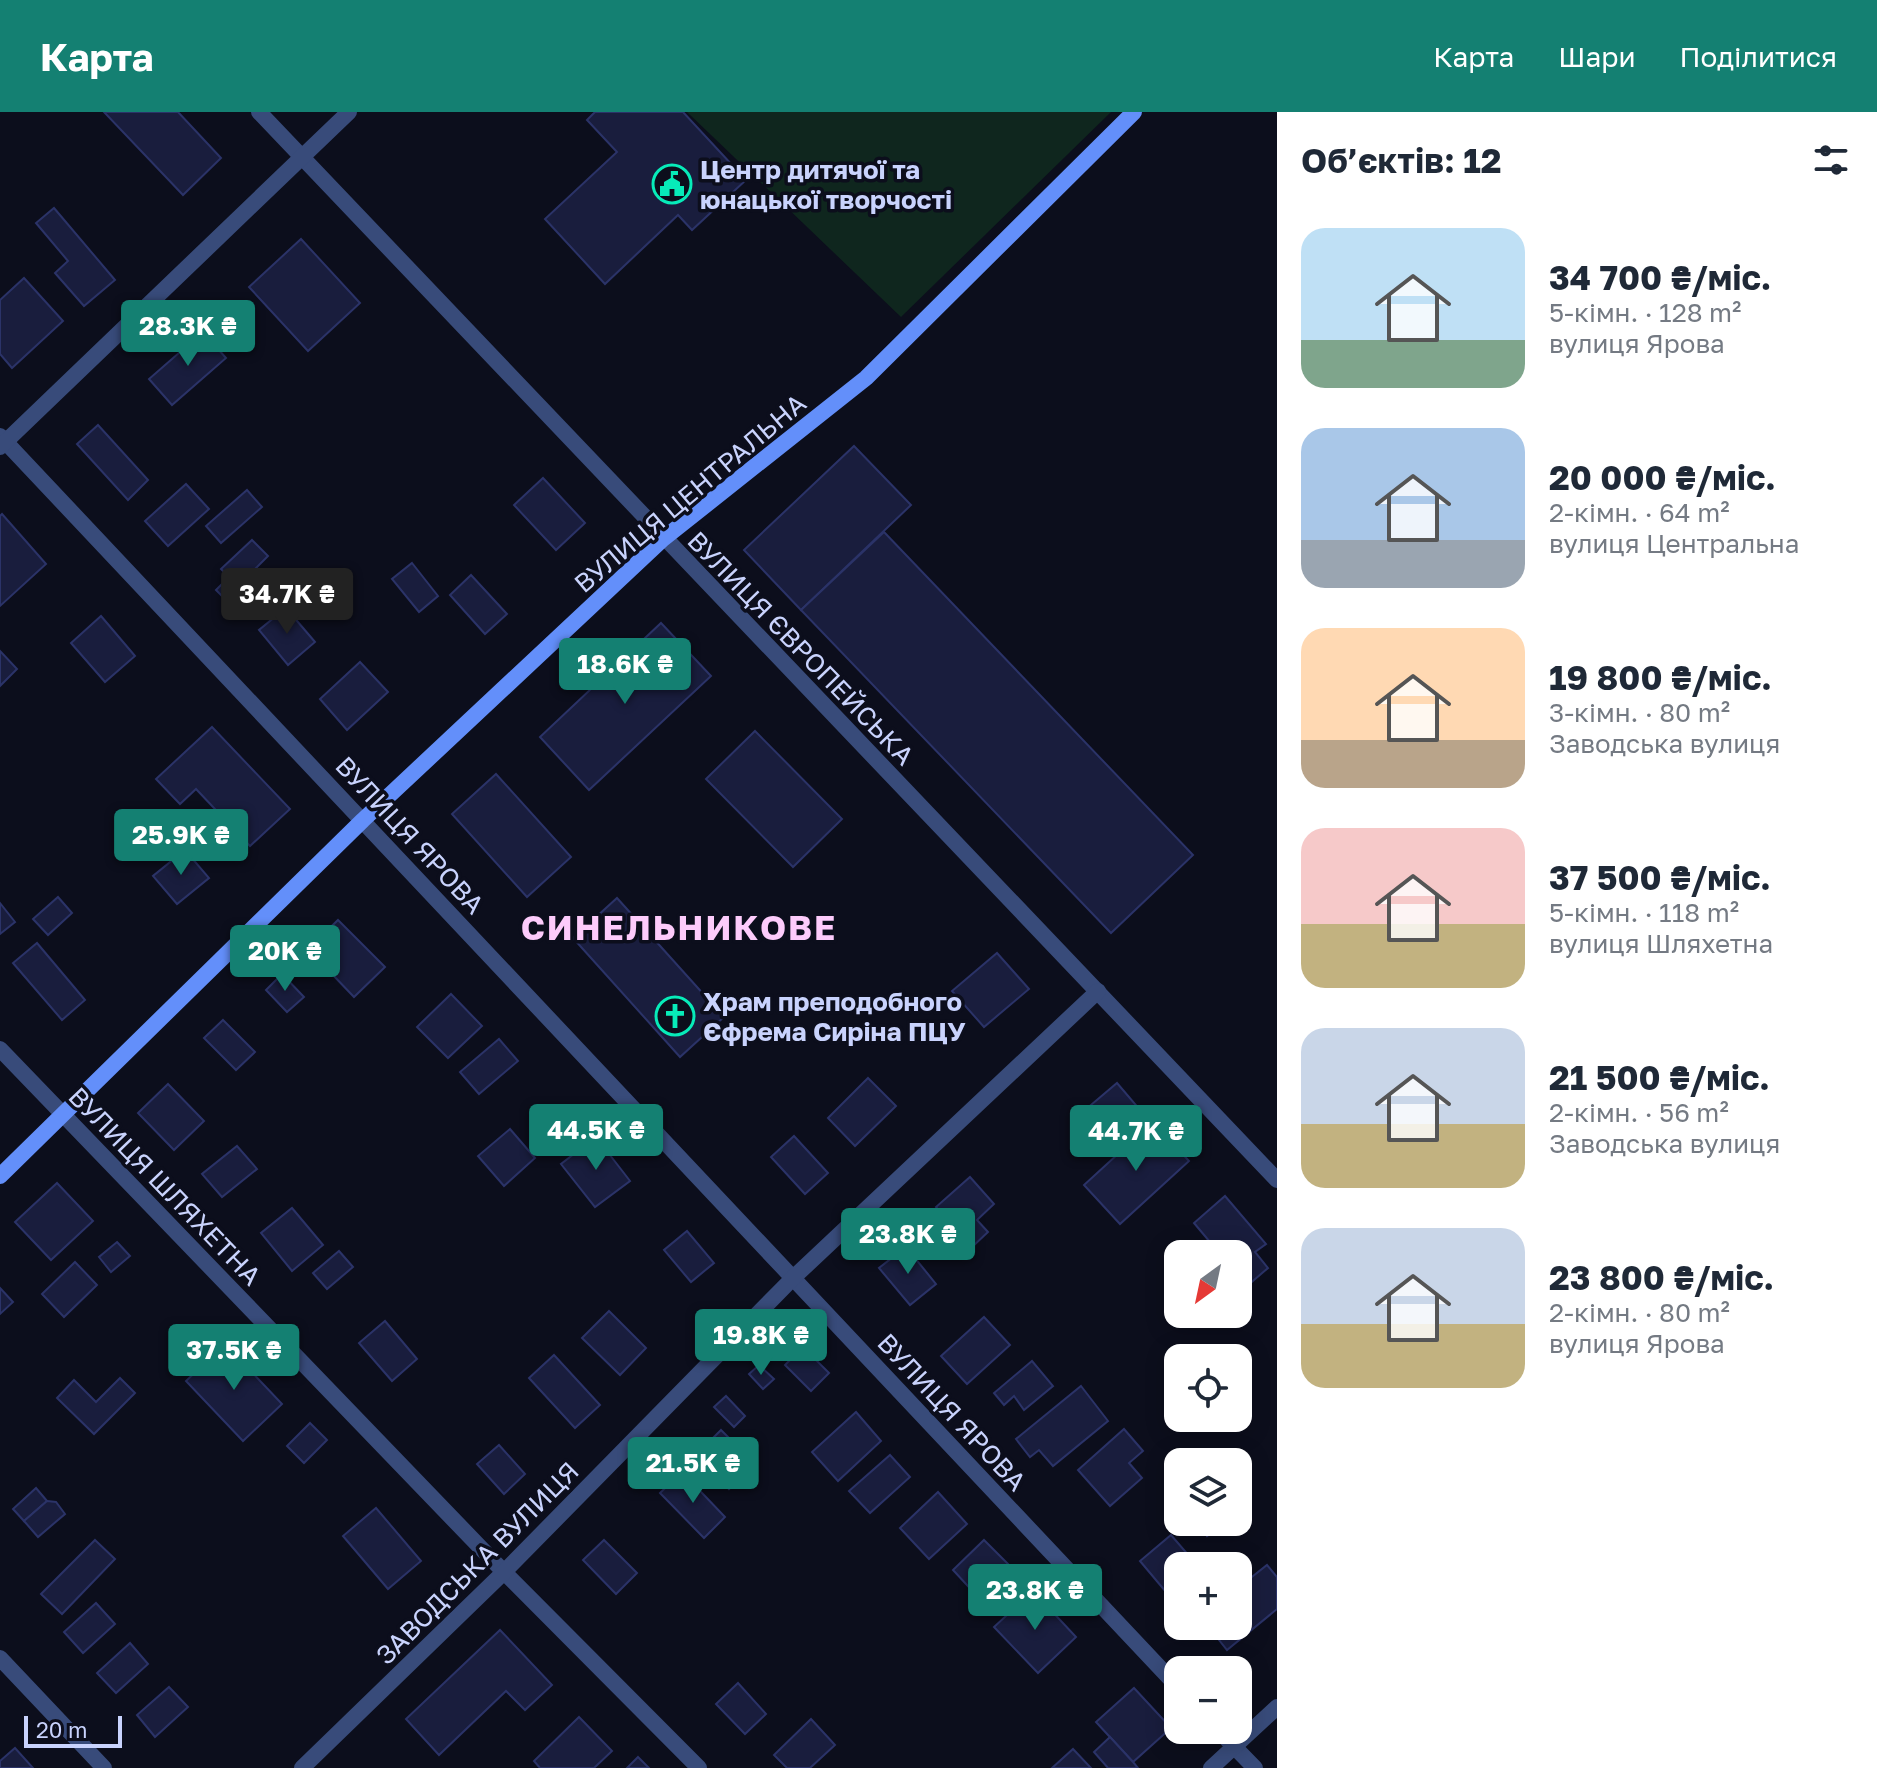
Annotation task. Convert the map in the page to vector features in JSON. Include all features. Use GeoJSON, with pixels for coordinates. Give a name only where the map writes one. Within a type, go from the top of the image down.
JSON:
{"type":"FeatureCollection","features":[{"type":"Feature","properties":{"kind":"main road","name":"ВУЛИЦЯ ЦЕНТРАЛЬНА"},"geometry":{"type":"LineString","coordinates":[[0,1176],[363,820],[663,539],[866,378],[1134,112]]}},
{"type":"Feature","properties":{"kind":"street","name":"ВУЛИЦЯ ЄВРОПЕЙСЬКА"},"geometry":{"type":"LineString","coordinates":[[259,112],[1277,1180]]}},
{"type":"Feature","properties":{"kind":"street"},"geometry":{"type":"LineString","coordinates":[[2,441],[349,112]]}},
{"type":"Feature","properties":{"kind":"street","name":"ВУЛИЦЯ ЯРОВА"},"geometry":{"type":"LineString","coordinates":[[2,441],[1164,1672]]}},
{"type":"Feature","properties":{"kind":"street","name":"ЗАВОДСЬКА ВУЛИЦЯ"},"geometry":{"type":"LineString","coordinates":[[302,1768],[504,1572],[793,1278],[1098,991]]}},
{"type":"Feature","properties":{"kind":"street","name":"ВУЛИЦЯ ШЛЯХЕТНА"},"geometry":{"type":"LineString","coordinates":[[0,1049],[504,1572],[699,1768]]}},
{"type":"Feature","properties":{"kind":"street"},"geometry":{"type":"LineString","coordinates":[[0,1658],[104,1768]]}},
{"type":"Feature","properties":{"kind":"street"},"geometry":{"type":"LineString","coordinates":[[1211,1768],[1277,1707]]}},
{"type":"Feature","properties":{"kind":"street"},"geometry":{"type":"LineString","coordinates":[[1231,1744],[1255,1768]]}},
{"type":"Feature","properties":{"kind":"green space"},"geometry":{"type":"Polygon","coordinates":[[[687,112],[1111,112],[901,317],[687,112]]]}},
{"type":"Feature","properties":{"kind":"building"},"geometry":{"type":"Polygon","coordinates":[[[104,112],[178,112],[221,158],[183,195],[104,112]]]}},
{"type":"Feature","properties":{"kind":"building"},"geometry":{"type":"Polygon","coordinates":[[[595,112],[683,112],[746,180],[692,230],[678,215],[605,284],[545,219],[617,152],[587,120],[595,112]]]}},
{"type":"Feature","properties":{"kind":"building"},"geometry":{"type":"Polygon","coordinates":[[[54,208],[115,280],[84,306],[55,273],[68,261],[36,223],[54,208]]]}},
{"type":"Feature","properties":{"kind":"building"},"geometry":{"type":"Polygon","coordinates":[[[301,239],[360,303],[308,351],[249,287],[301,239]]]}},
{"type":"Feature","properties":{"kind":"building"},"geometry":{"type":"Polygon","coordinates":[[[24,278],[63,321],[12,368],[0,354],[0,300],[24,278]]]}},
{"type":"Feature","properties":{"kind":"building"},"geometry":{"type":"Polygon","coordinates":[[[203,332],[226,358],[172,405],[149,379],[203,332]]]}},
{"type":"Feature","properties":{"kind":"building"},"geometry":{"type":"Polygon","coordinates":[[[98,425],[148,480],[128,500],[77,444],[98,425]]]}},
{"type":"Feature","properties":{"kind":"building"},"geometry":{"type":"Polygon","coordinates":[[[854,446],[911,505],[801,610],[744,550],[854,446]]]}},
{"type":"Feature","properties":{"kind":"building"},"geometry":{"type":"Polygon","coordinates":[[[543,478],[585,523],[556,550],[514,505],[543,478]]]}},
{"type":"Feature","properties":{"kind":"building"},"geometry":{"type":"Polygon","coordinates":[[[186,484],[209,509],[168,546],[145,521],[186,484]]]}},
{"type":"Feature","properties":{"kind":"building"},"geometry":{"type":"Polygon","coordinates":[[[247,490],[262,507],[221,543],[206,526],[247,490]]]}},
{"type":"Feature","properties":{"kind":"building"},"geometry":{"type":"Polygon","coordinates":[[[2,514],[46,564],[0,606],[0,516],[2,514]]]}},
{"type":"Feature","properties":{"kind":"building"},"geometry":{"type":"Polygon","coordinates":[[[884,532],[1193,855],[1111,933],[801,610],[884,532]]]}},
{"type":"Feature","properties":{"kind":"building"},"geometry":{"type":"Polygon","coordinates":[[[252,540],[268,556],[249,575],[263,588],[238,612],[216,590],[229,577],[221,569],[252,540]]]}},
{"type":"Feature","properties":{"kind":"building"},"geometry":{"type":"Polygon","coordinates":[[[412,563],[438,596],[419,612],[392,579],[412,563]]]}},
{"type":"Feature","properties":{"kind":"building"},"geometry":{"type":"Polygon","coordinates":[[[471,575],[507,614],[485,634],[450,595],[471,575]]]}},
{"type":"Feature","properties":{"kind":"building"},"geometry":{"type":"Polygon","coordinates":[[[286,608],[315,642],[288,665],[259,630],[286,608]]]}},
{"type":"Feature","properties":{"kind":"building"},"geometry":{"type":"Polygon","coordinates":[[[101,616],[135,656],[105,682],[71,643],[101,616]]]}},
{"type":"Feature","properties":{"kind":"building"},"geometry":{"type":"Polygon","coordinates":[[[661,623],[711,676],[589,790],[540,737],[661,623]]]}},
{"type":"Feature","properties":{"kind":"building"},"geometry":{"type":"Polygon","coordinates":[[[0,651],[17,669],[0,686],[0,651]]]}},
{"type":"Feature","properties":{"kind":"building"},"geometry":{"type":"Polygon","coordinates":[[[360,662],[388,692],[347,730],[320,699],[360,662]]]}},
{"type":"Feature","properties":{"kind":"building"},"geometry":{"type":"Polygon","coordinates":[[[212,727],[290,809],[250,846],[196,789],[180,804],[156,779],[212,727]]]}},
{"type":"Feature","properties":{"kind":"building"},"geometry":{"type":"Polygon","coordinates":[[[755,731],[842,819],[793,867],[706,779],[755,731]]]}},
{"type":"Feature","properties":{"kind":"building"},"geometry":{"type":"Polygon","coordinates":[[[496,774],[571,857],[527,897],[452,814],[496,774]]]}},
{"type":"Feature","properties":{"kind":"building"},"geometry":{"type":"Polygon","coordinates":[[[185,850],[209,878],[177,904],[153,876],[185,850]]]}},
{"type":"Feature","properties":{"kind":"building"},"geometry":{"type":"Polygon","coordinates":[[[58,897],[72,913],[48,935],[33,919],[58,897]]]}},
{"type":"Feature","properties":{"kind":"building"},"geometry":{"type":"Polygon","coordinates":[[[617,898],[724,1017],[680,1057],[573,938],[617,898]]]}},
{"type":"Feature","properties":{"kind":"building"},"geometry":{"type":"Polygon","coordinates":[[[0,903],[15,922],[0,934],[0,903]]]}},
{"type":"Feature","properties":{"kind":"building"},"geometry":{"type":"Polygon","coordinates":[[[338,920],[385,967],[354,997],[308,949],[338,920]]]}},
{"type":"Feature","properties":{"kind":"building"},"geometry":{"type":"Polygon","coordinates":[[[37,943],[85,1000],[62,1020],[13,963],[37,943]]]}},
{"type":"Feature","properties":{"kind":"building"},"geometry":{"type":"Polygon","coordinates":[[[997,953],[1029,989],[984,1027],[952,991],[997,953]]]}},
{"type":"Feature","properties":{"kind":"building"},"geometry":{"type":"Polygon","coordinates":[[[282,974],[304,997],[287,1012],[266,990],[282,974]]]}},
{"type":"Feature","properties":{"kind":"building"},"geometry":{"type":"Polygon","coordinates":[[[451,994],[482,1026],[448,1058],[417,1027],[451,994]]]}},
{"type":"Feature","properties":{"kind":"building"},"geometry":{"type":"Polygon","coordinates":[[[223,1020],[255,1052],[236,1070],[204,1038],[223,1020]]]}},
{"type":"Feature","properties":{"kind":"building"},"geometry":{"type":"Polygon","coordinates":[[[499,1039],[518,1061],[479,1094],[460,1072],[499,1039]]]}},
{"type":"Feature","properties":{"kind":"building"},"geometry":{"type":"Polygon","coordinates":[[[868,1078],[896,1106],[855,1146],[828,1118],[868,1078]]]}},
{"type":"Feature","properties":{"kind":"building"},"geometry":{"type":"Polygon","coordinates":[[[1117,1083],[1141,1111],[1109,1137],[1085,1110],[1117,1083]]]}},
{"type":"Feature","properties":{"kind":"building"},"geometry":{"type":"Polygon","coordinates":[[[168,1084],[204,1121],[174,1150],[138,1113],[168,1084]]]}},
{"type":"Feature","properties":{"kind":"building"},"geometry":{"type":"Polygon","coordinates":[[[1153,1122],[1189,1161],[1120,1224],[1084,1185],[1153,1122]]]}},
{"type":"Feature","properties":{"kind":"building"},"geometry":{"type":"Polygon","coordinates":[[[510,1129],[535,1158],[504,1186],[478,1156],[510,1129]]]}},
{"type":"Feature","properties":{"kind":"building"},"geometry":{"type":"Polygon","coordinates":[[[794,1136],[828,1173],[805,1194],[771,1157],[794,1136]]]}},
{"type":"Feature","properties":{"kind":"building"},"geometry":{"type":"Polygon","coordinates":[[[596,1137],[630,1181],[595,1207],[561,1164],[596,1137]]]}},
{"type":"Feature","properties":{"kind":"building"},"geometry":{"type":"Polygon","coordinates":[[[237,1146],[257,1169],[222,1197],[202,1174],[237,1146]]]}},
{"type":"Feature","properties":{"kind":"building"},"geometry":{"type":"Polygon","coordinates":[[[970,1177],[994,1204],[977,1220],[988,1232],[971,1248],[936,1207],[970,1177]]]}},
{"type":"Feature","properties":{"kind":"building"},"geometry":{"type":"Polygon","coordinates":[[[57,1183],[93,1221],[51,1260],[15,1222],[57,1183]]]}},
{"type":"Feature","properties":{"kind":"building"},"geometry":{"type":"Polygon","coordinates":[[[1225,1196],[1266,1244],[1255,1252],[1268,1268],[1252,1282],[1252,1240],[1208,1240],[1194,1223],[1225,1196]]]}},
{"type":"Feature","properties":{"kind":"building"},"geometry":{"type":"Polygon","coordinates":[[[292,1208],[323,1245],[292,1271],[261,1233],[292,1208]]]}},
{"type":"Feature","properties":{"kind":"building"},"geometry":{"type":"Polygon","coordinates":[[[687,1231],[714,1263],[691,1282],[664,1250],[687,1231]]]}},
{"type":"Feature","properties":{"kind":"building"},"geometry":{"type":"Polygon","coordinates":[[[117,1242],[130,1256],[111,1272],[99,1257],[117,1242]]]}},
{"type":"Feature","properties":{"kind":"building"},"geometry":{"type":"Polygon","coordinates":[[[906,1247],[936,1284],[910,1305],[879,1268],[906,1247]]]}},
{"type":"Feature","properties":{"kind":"building"},"geometry":{"type":"Polygon","coordinates":[[[339,1251],[353,1267],[327,1289],[313,1273],[339,1251]]]}},
{"type":"Feature","properties":{"kind":"building"},"geometry":{"type":"Polygon","coordinates":[[[75,1262],[97,1285],[64,1317],[42,1294],[75,1262]]]}},
{"type":"Feature","properties":{"kind":"building"},"geometry":{"type":"Polygon","coordinates":[[[0,1288],[13,1302],[0,1314],[0,1288]]]}},
{"type":"Feature","properties":{"kind":"building"},"geometry":{"type":"Polygon","coordinates":[[[609,1311],[646,1348],[620,1375],[582,1338],[609,1311]]]}},
{"type":"Feature","properties":{"kind":"building"},"geometry":{"type":"Polygon","coordinates":[[[984,1317],[1010,1345],[967,1384],[941,1356],[984,1317]]]}},
{"type":"Feature","properties":{"kind":"building"},"geometry":{"type":"Polygon","coordinates":[[[385,1321],[417,1359],[392,1381],[359,1343],[385,1321]]]}},
{"type":"Feature","properties":{"kind":"building"},"geometry":{"type":"Polygon","coordinates":[[[225,1344],[282,1404],[243,1441],[186,1381],[225,1344]]]}},
{"type":"Feature","properties":{"kind":"building"},"geometry":{"type":"Polygon","coordinates":[[[803,1347],[829,1373],[811,1391],[785,1365],[803,1347]]]}},
{"type":"Feature","properties":{"kind":"building"},"geometry":{"type":"Polygon","coordinates":[[[554,1355],[600,1405],[575,1428],[529,1378],[554,1355]]]}},
{"type":"Feature","properties":{"kind":"building"},"geometry":{"type":"Polygon","coordinates":[[[1032,1361],[1053,1386],[1024,1410],[1014,1396],[1004,1405],[994,1393],[1032,1361]]]}},
{"type":"Feature","properties":{"kind":"building"},"geometry":{"type":"Polygon","coordinates":[[[759,1365],[774,1379],[763,1389],[749,1374],[759,1365]]]}},
{"type":"Feature","properties":{"kind":"building"},"geometry":{"type":"Polygon","coordinates":[[[120,1378],[135,1393],[94,1434],[57,1398],[74,1380],[96,1402],[120,1378]]]}},
{"type":"Feature","properties":{"kind":"building"},"geometry":{"type":"Polygon","coordinates":[[[1081,1386],[1108,1421],[1053,1466],[1039,1450],[1030,1457],[1016,1439],[1081,1386]]]}},
{"type":"Feature","properties":{"kind":"building"},"geometry":{"type":"Polygon","coordinates":[[[726,1396],[745,1416],[734,1427],[714,1407],[726,1396]]]}},
{"type":"Feature","properties":{"kind":"building"},"geometry":{"type":"Polygon","coordinates":[[[856,1412],[881,1441],[838,1481],[812,1452],[856,1412]]]}},
{"type":"Feature","properties":{"kind":"building"},"geometry":{"type":"Polygon","coordinates":[[[310,1423],[327,1440],[304,1463],[287,1446],[310,1423]]]}},
{"type":"Feature","properties":{"kind":"building"},"geometry":{"type":"Polygon","coordinates":[[[1124,1429],[1143,1451],[1129,1463],[1142,1478],[1110,1506],[1078,1470],[1124,1429]]]}},
{"type":"Feature","properties":{"kind":"building"},"geometry":{"type":"Polygon","coordinates":[[[721,1430],[755,1464],[729,1489],[696,1455],[721,1430]]]}},
{"type":"Feature","properties":{"kind":"building"},"geometry":{"type":"Polygon","coordinates":[[[499,1445],[525,1474],[504,1494],[477,1464],[499,1445]]]}},
{"type":"Feature","properties":{"kind":"building"},"geometry":{"type":"Polygon","coordinates":[[[890,1455],[910,1477],[870,1513],[849,1491],[890,1455]]]}},
{"type":"Feature","properties":{"kind":"building"},"geometry":{"type":"Polygon","coordinates":[[[682,1472],[725,1517],[704,1538],[660,1493],[682,1472]]]}},
{"type":"Feature","properties":{"kind":"building"},"geometry":{"type":"Polygon","coordinates":[[[36,1488],[47,1501],[24,1521],[13,1509],[36,1488]]]}},
{"type":"Feature","properties":{"kind":"building"},"geometry":{"type":"Polygon","coordinates":[[[938,1492],[967,1524],[929,1559],[900,1528],[938,1492]]]}},
{"type":"Feature","properties":{"kind":"building"},"geometry":{"type":"Polygon","coordinates":[[[47,1501],[56,1502],[65,1514],[38,1537],[24,1521],[47,1501]]]}},
{"type":"Feature","properties":{"kind":"building"},"geometry":{"type":"Polygon","coordinates":[[[376,1508],[421,1561],[388,1589],[343,1536],[376,1508]]]}},
{"type":"Feature","properties":{"kind":"building"},"geometry":{"type":"Polygon","coordinates":[[[1170,1536],[1186,1552],[1164,1552],[1164,1590],[1140,1561],[1170,1536]]]}},
{"type":"Feature","properties":{"kind":"building"},"geometry":{"type":"Polygon","coordinates":[[[95,1540],[115,1559],[62,1614],[41,1594],[95,1540]]]}},
{"type":"Feature","properties":{"kind":"building"},"geometry":{"type":"Polygon","coordinates":[[[604,1540],[637,1573],[616,1594],[583,1560],[604,1540]]]}},
{"type":"Feature","properties":{"kind":"building"},"geometry":{"type":"Polygon","coordinates":[[[984,1540],[1011,1567],[979,1598],[953,1570],[984,1540]]]}},
{"type":"Feature","properties":{"kind":"building"},"geometry":{"type":"Polygon","coordinates":[[[1267,1565],[1277,1577],[1277,1609],[1252,1630],[1252,1577],[1267,1565]]]}},
{"type":"Feature","properties":{"kind":"building"},"geometry":{"type":"Polygon","coordinates":[[[1033,1591],[1076,1637],[1038,1673],[994,1627],[1033,1591]]]}},
{"type":"Feature","properties":{"kind":"building"},"geometry":{"type":"Polygon","coordinates":[[[96,1603],[115,1624],[83,1653],[64,1632],[96,1603]]]}},
{"type":"Feature","properties":{"kind":"building"},"geometry":{"type":"Polygon","coordinates":[[[500,1630],[552,1685],[525,1710],[506,1691],[439,1755],[406,1719],[500,1630]]]}},
{"type":"Feature","properties":{"kind":"building"},"geometry":{"type":"Polygon","coordinates":[[[1219,1640],[1239,1640],[1227,1650],[1219,1640]]]}},
{"type":"Feature","properties":{"kind":"building"},"geometry":{"type":"Polygon","coordinates":[[[130,1643],[148,1664],[116,1693],[97,1673],[130,1643]]]}},
{"type":"Feature","properties":{"kind":"building"},"geometry":{"type":"Polygon","coordinates":[[[738,1683],[766,1714],[745,1734],[716,1704],[738,1683]]]}},
{"type":"Feature","properties":{"kind":"building"},"geometry":{"type":"Polygon","coordinates":[[[169,1687],[188,1707],[155,1737],[137,1715],[169,1687]]]}},
{"type":"Feature","properties":{"kind":"building"},"geometry":{"type":"Polygon","coordinates":[[[1134,1688],[1164,1720],[1164,1734],[1133,1762],[1096,1722],[1134,1688]]]}},
{"type":"Feature","properties":{"kind":"building"},"geometry":{"type":"Polygon","coordinates":[[[579,1717],[612,1751],[594,1768],[540,1768],[534,1761],[579,1717]]]}},
{"type":"Feature","properties":{"kind":"building"},"geometry":{"type":"Polygon","coordinates":[[[811,1719],[835,1745],[810,1768],[787,1768],[774,1755],[811,1719]]]}},
{"type":"Feature","properties":{"kind":"building"},"geometry":{"type":"Polygon","coordinates":[[[1110,1737],[1138,1768],[1108,1768],[1094,1752],[1110,1737]]]}},
{"type":"Feature","properties":{"kind":"building"},"geometry":{"type":"Polygon","coordinates":[[[15,1748],[33,1768],[0,1768],[0,1761],[15,1748]]]}},
{"type":"Feature","properties":{"kind":"building"},"geometry":{"type":"Polygon","coordinates":[[[1073,1749],[1091,1768],[1052,1768],[1073,1749]]]}},
{"type":"Feature","properties":{"kind":"building"},"geometry":{"type":"Polygon","coordinates":[[[638,1757],[649,1768],[627,1768],[638,1757]]]}},
{"type":"Feature","properties":{"kind":"place","name":"Центр дитячої та юнацької творчості"},"geometry":{"type":"Point","coordinates":[672,184]}},
{"type":"Feature","properties":{"kind":"place","name":"Храм преподобного Єфрема Сиріна ПЦУ"},"geometry":{"type":"Point","coordinates":[675,1016]}},
{"type":"Feature","properties":{"kind":"district","name":"СИНЕЛЬНИКОВЕ"},"geometry":{"type":"Point","coordinates":[679,927]}}]}
